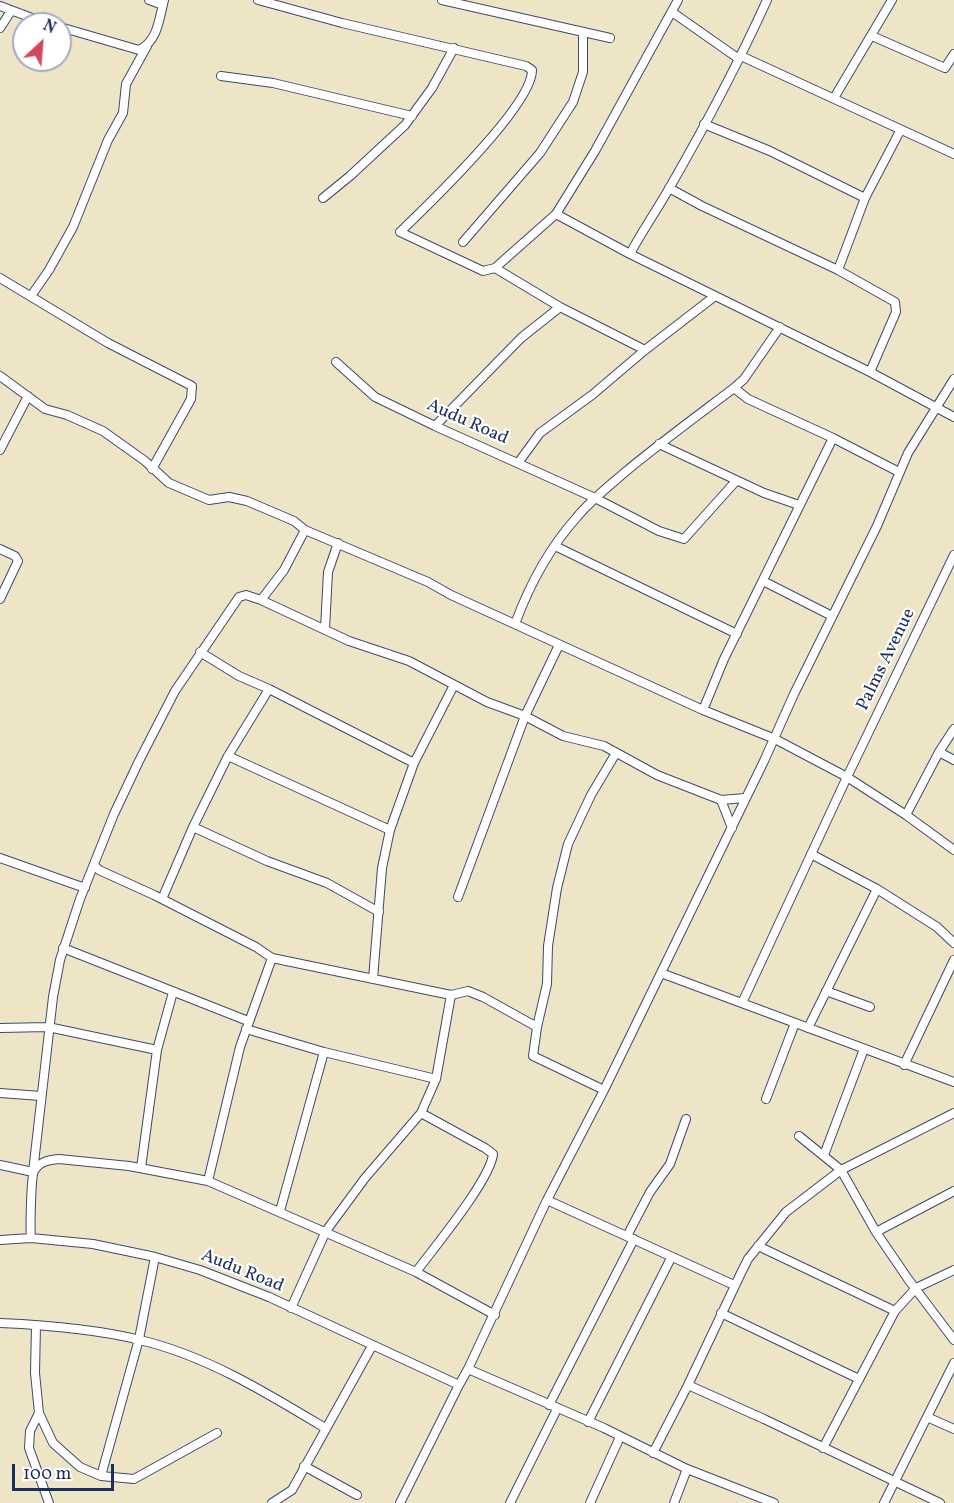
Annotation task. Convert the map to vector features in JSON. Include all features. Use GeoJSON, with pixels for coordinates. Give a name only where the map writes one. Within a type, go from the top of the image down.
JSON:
{"type":"FeatureCollection","features":[{"type":"Feature","properties":{"kind":"street"},"geometry":{"type":"LineString","coordinates":[[31,296],[74,227],[108,140],[123,113],[126,84],[155,36],[163,2],[149,0]]}},
{"type":"Feature","properties":{"kind":"street"},"geometry":{"type":"LineString","coordinates":[[258,0],[351,25],[526,66],[532,70],[532,78],[521,100],[464,170],[400,232],[483,271],[495,268],[556,214],[595,151],[678,0]]}},
{"type":"Feature","properties":{"kind":"street"},"geometry":{"type":"LineString","coordinates":[[442,0],[610,38]]}},
{"type":"Feature","properties":{"kind":"street"},"geometry":{"type":"LineString","coordinates":[[630,254],[704,124],[767,0]]}},
{"type":"Feature","properties":{"kind":"street"},"geometry":{"type":"LineString","coordinates":[[834,98],[892,0]]}},
{"type":"Feature","properties":{"kind":"street"},"geometry":{"type":"LineString","coordinates":[[0,6],[14,12]]}},
{"type":"Feature","properties":{"kind":"street"},"geometry":{"type":"LineString","coordinates":[[0,28],[11,11]]}},
{"type":"Feature","properties":{"kind":"street"},"geometry":{"type":"LineString","coordinates":[[672,12],[740,57],[954,154]]}},
{"type":"Feature","properties":{"kind":"street"},"geometry":{"type":"LineString","coordinates":[[72,30],[139,50],[147,46]]}},
{"type":"Feature","properties":{"kind":"street"},"geometry":{"type":"LineString","coordinates":[[463,242],[540,153],[573,102],[582,72],[583,33]]}},
{"type":"Feature","properties":{"kind":"street"},"geometry":{"type":"LineString","coordinates":[[872,36],[945,68],[954,54]]}},
{"type":"Feature","properties":{"kind":"street"},"geometry":{"type":"LineString","coordinates":[[323,198],[405,125],[432,88],[454,48]]}},
{"type":"Feature","properties":{"kind":"street"},"geometry":{"type":"LineString","coordinates":[[221,76],[273,83],[412,116]]}},
{"type":"Feature","properties":{"kind":"street"},"geometry":{"type":"LineString","coordinates":[[704,124],[770,151],[865,198]]}},
{"type":"Feature","properties":{"kind":"street"},"geometry":{"type":"LineString","coordinates":[[838,270],[865,198],[900,131]]}},
{"type":"Feature","properties":{"kind":"street"},"geometry":{"type":"LineString","coordinates":[[669,188],[712,211],[838,270],[888,297],[896,304],[892,320],[870,372]]}},
{"type":"Feature","properties":{"kind":"street"},"geometry":{"type":"LineString","coordinates":[[556,214],[630,254],[870,372],[954,417]]}},
{"type":"Feature","properties":{"kind":"street"},"geometry":{"type":"LineString","coordinates":[[495,268],[560,307],[645,350]]}},
{"type":"Feature","properties":{"kind":"street"},"geometry":{"type":"LineString","coordinates":[[0,278],[108,343],[192,386],[192,399],[152,469]]}},
{"type":"Feature","properties":{"kind":"street"},"geometry":{"type":"LineString","coordinates":[[518,463],[540,433],[592,395],[645,350],[715,296]]}},
{"type":"Feature","properties":{"kind":"street"},"geometry":{"type":"LineString","coordinates":[[435,426],[521,338],[560,307]]}},
{"type":"Feature","properties":{"kind":"street"},"geometry":{"type":"LineString","coordinates":[[515,624],[531,586],[575,518],[659,444],[744,379],[780,327]]}},
{"type":"Feature","properties":{"kind":"street","name":"Audu Road"},"geometry":{"type":"LineString","coordinates":[[336,362],[375,397],[595,498],[659,531],[684,539],[736,480]]}},
{"type":"Feature","properties":{"kind":"street"},"geometry":{"type":"LineString","coordinates":[[0,376],[45,409],[67,415],[103,431],[125,446],[169,483],[183,490],[209,500],[229,496],[247,501],[294,521],[305,530],[428,582],[451,595],[703,710],[775,739],[847,777],[906,815],[954,850]]}},
{"type":"Feature","properties":{"kind":"street"},"geometry":{"type":"LineString","coordinates":[[400,1503],[495,1315],[547,1200],[604,1090],[732,828],[877,526],[899,472],[954,379]]}},
{"type":"Feature","properties":{"kind":"street"},"geometry":{"type":"LineString","coordinates":[[734,388],[748,399],[833,438],[899,472]]}},
{"type":"Feature","properties":{"kind":"street"},"geometry":{"type":"LineString","coordinates":[[0,450],[28,396]]}},
{"type":"Feature","properties":{"kind":"street"},"geometry":{"type":"LineString","coordinates":[[703,710],[736,634],[833,438]]}},
{"type":"Feature","properties":{"kind":"street"},"geometry":{"type":"LineString","coordinates":[[659,444],[764,493],[799,505]]}},
{"type":"Feature","properties":{"kind":"street"},"geometry":{"type":"LineString","coordinates":[[261,600],[284,570],[305,530]]}},
{"type":"Feature","properties":{"kind":"street"},"geometry":{"type":"LineString","coordinates":[[324,629],[328,572],[338,543]]}},
{"type":"Feature","properties":{"kind":"street"},"geometry":{"type":"LineString","coordinates":[[555,546],[736,634]]}},
{"type":"Feature","properties":{"kind":"street"},"geometry":{"type":"LineString","coordinates":[[0,549],[15,556],[18,561],[0,599]]}},
{"type":"Feature","properties":{"kind":"street","name":"Palms Avenue"},"geometry":{"type":"LineString","coordinates":[[742,1003],[954,555]]}},
{"type":"Feature","properties":{"kind":"street"},"geometry":{"type":"LineString","coordinates":[[763,581],[832,616]]}},
{"type":"Feature","properties":{"kind":"street"},"geometry":{"type":"LineString","coordinates":[[31,1238],[33,1172],[48,1026],[63,948],[105,834],[139,761],[176,691],[239,597],[246,595],[261,600],[349,641],[409,661],[488,702],[525,716],[563,736],[604,746],[657,775],[721,800],[745,798]]}},
{"type":"Feature","properties":{"kind":"street"},"geometry":{"type":"LineString","coordinates":[[458,897],[525,716],[559,645]]}},
{"type":"Feature","properties":{"kind":"street"},"geometry":{"type":"LineString","coordinates":[[200,652],[239,676],[414,763]]}},
{"type":"Feature","properties":{"kind":"street"},"geometry":{"type":"LineString","coordinates":[[373,979],[382,868],[390,830],[414,763],[454,685]]}},
{"type":"Feature","properties":{"kind":"street"},"geometry":{"type":"LineString","coordinates":[[162,899],[193,827],[228,756],[269,689]]}},
{"type":"Feature","properties":{"kind":"street"},"geometry":{"type":"LineString","coordinates":[[906,815],[939,752],[954,729]]}},
{"type":"Feature","properties":{"kind":"street"},"geometry":{"type":"LineString","coordinates":[[939,752],[954,760]]}},
{"type":"Feature","properties":{"kind":"street"},"geometry":{"type":"LineString","coordinates":[[604,1090],[533,1056],[547,984],[548,946],[557,888],[567,844],[591,795],[616,753]]}},
{"type":"Feature","properties":{"kind":"street"},"geometry":{"type":"LineString","coordinates":[[228,756],[390,830]]}},
{"type":"Feature","properties":{"kind":"street"},"geometry":{"type":"LineString","coordinates":[[721,800],[732,828]]}},
{"type":"Feature","properties":{"kind":"street"},"geometry":{"type":"LineString","coordinates":[[193,827],[267,861],[327,883],[379,912]]}},
{"type":"Feature","properties":{"kind":"street"},"geometry":{"type":"LineString","coordinates":[[811,854],[877,889],[937,927],[954,943]]}},
{"type":"Feature","properties":{"kind":"street"},"geometry":{"type":"LineString","coordinates":[[0,858],[85,888]]}},
{"type":"Feature","properties":{"kind":"street"},"geometry":{"type":"LineString","coordinates":[[95,866],[99,870],[256,946],[272,958],[451,995],[468,991],[537,1027]]}},
{"type":"Feature","properties":{"kind":"street"},"geometry":{"type":"LineString","coordinates":[[808,1028],[877,889]]}},
{"type":"Feature","properties":{"kind":"street"},"geometry":{"type":"LineString","coordinates":[[63,948],[173,992],[247,1025],[324,1052],[436,1079]]}},
{"type":"Feature","properties":{"kind":"street"},"geometry":{"type":"LineString","coordinates":[[208,1181],[247,1025],[272,958]]}},
{"type":"Feature","properties":{"kind":"street"},"geometry":{"type":"LineString","coordinates":[[904,1065],[951,976],[954,960]]}},
{"type":"Feature","properties":{"kind":"street"},"geometry":{"type":"LineString","coordinates":[[661,973],[954,1082]]}},
{"type":"Feature","properties":{"kind":"street"},"geometry":{"type":"LineString","coordinates":[[826,991],[870,1007]]}},
{"type":"Feature","properties":{"kind":"street"},"geometry":{"type":"LineString","coordinates":[[141,1168],[157,1050],[173,992]]}},
{"type":"Feature","properties":{"kind":"street"},"geometry":{"type":"LineString","coordinates":[[291,1308],[326,1231],[365,1178],[421,1113],[436,1079],[451,995]]}},
{"type":"Feature","properties":{"kind":"street"},"geometry":{"type":"LineString","coordinates":[[766,1099],[795,1023]]}},
{"type":"Feature","properties":{"kind":"street"},"geometry":{"type":"LineString","coordinates":[[0,1028],[48,1026],[157,1050]]}},
{"type":"Feature","properties":{"kind":"street"},"geometry":{"type":"LineString","coordinates":[[824,1155],[864,1049]]}},
{"type":"Feature","properties":{"kind":"street"},"geometry":{"type":"LineString","coordinates":[[280,1211],[324,1052]]}},
{"type":"Feature","properties":{"kind":"street"},"geometry":{"type":"LineString","coordinates":[[0,1093],[41,1096]]}},
{"type":"Feature","properties":{"kind":"street"},"geometry":{"type":"LineString","coordinates":[[416,1272],[483,1179],[492,1162],[493,1154],[421,1113]]}},
{"type":"Feature","properties":{"kind":"street"},"geometry":{"type":"LineString","coordinates":[[653,1453],[688,1385],[734,1285],[758,1246],[786,1212],[841,1170],[954,1113]]}},
{"type":"Feature","properties":{"kind":"street"},"geometry":{"type":"LineString","coordinates":[[549,1406],[650,1192],[670,1164],[686,1119]]}},
{"type":"Feature","properties":{"kind":"street"},"geometry":{"type":"LineString","coordinates":[[799,1136],[841,1170],[876,1232],[954,1340]]}},
{"type":"Feature","properties":{"kind":"street"},"geometry":{"type":"LineString","coordinates":[[33,1172],[46,1161],[59,1160],[141,1168],[208,1181],[416,1272],[495,1315]]}},
{"type":"Feature","properties":{"kind":"street"},"geometry":{"type":"LineString","coordinates":[[0,1165],[33,1172]]}},
{"type":"Feature","properties":{"kind":"street"},"geometry":{"type":"LineString","coordinates":[[876,1232],[954,1191]]}},
{"type":"Feature","properties":{"kind":"street"},"geometry":{"type":"LineString","coordinates":[[547,1200],[734,1285]]}},
{"type":"Feature","properties":{"kind":"street","name":"Audu Road"},"geometry":{"type":"LineString","coordinates":[[0,1240],[31,1238],[93,1244],[155,1257],[232,1281],[459,1385]]}},
{"type":"Feature","properties":{"kind":"street"},"geometry":{"type":"LineString","coordinates":[[758,1246],[895,1311]]}},
{"type":"Feature","properties":{"kind":"street"},"geometry":{"type":"LineString","coordinates":[[101,1476],[139,1339],[155,1257]]}},
{"type":"Feature","properties":{"kind":"street"},"geometry":{"type":"LineString","coordinates":[[588,1422],[671,1258]]}},
{"type":"Feature","properties":{"kind":"street"},"geometry":{"type":"LineString","coordinates":[[823,1448],[895,1311],[916,1288],[954,1270]]}},
{"type":"Feature","properties":{"kind":"street"},"geometry":{"type":"LineString","coordinates":[[721,1313],[859,1379]]}},
{"type":"Feature","properties":{"kind":"street"},"geometry":{"type":"LineString","coordinates":[[0,1323],[36,1325],[139,1339],[176,1350],[255,1386],[325,1428]]}},
{"type":"Feature","properties":{"kind":"street"},"geometry":{"type":"LineString","coordinates":[[36,1325],[35,1373],[39,1413],[53,1443],[80,1467],[101,1476],[134,1479],[217,1433]]}},
{"type":"Feature","properties":{"kind":"street"},"geometry":{"type":"LineString","coordinates":[[272,1503],[292,1490],[372,1346]]}},
{"type":"Feature","properties":{"kind":"street"},"geometry":{"type":"LineString","coordinates":[[884,1503],[954,1362]]}},
{"type":"Feature","properties":{"kind":"street"},"geometry":{"type":"LineString","coordinates":[[468,1369],[687,1469],[774,1503]]}},
{"type":"Feature","properties":{"kind":"street"},"geometry":{"type":"LineString","coordinates":[[688,1385],[940,1503]]}},
{"type":"Feature","properties":{"kind":"street"},"geometry":{"type":"LineString","coordinates":[[510,1503],[557,1409]]}},
{"type":"Feature","properties":{"kind":"street"},"geometry":{"type":"LineString","coordinates":[[39,1413],[30,1431],[29,1448],[50,1503]]}},
{"type":"Feature","properties":{"kind":"street"},"geometry":{"type":"LineString","coordinates":[[927,1417],[954,1429]]}},
{"type":"Feature","properties":{"kind":"street"},"geometry":{"type":"LineString","coordinates":[[590,1503],[620,1437]]}},
{"type":"Feature","properties":{"kind":"street"},"geometry":{"type":"LineString","coordinates":[[304,1466],[357,1495]]}},
{"type":"Feature","properties":{"kind":"street"},"geometry":{"type":"LineString","coordinates":[[674,1503],[687,1469]]}}]}
